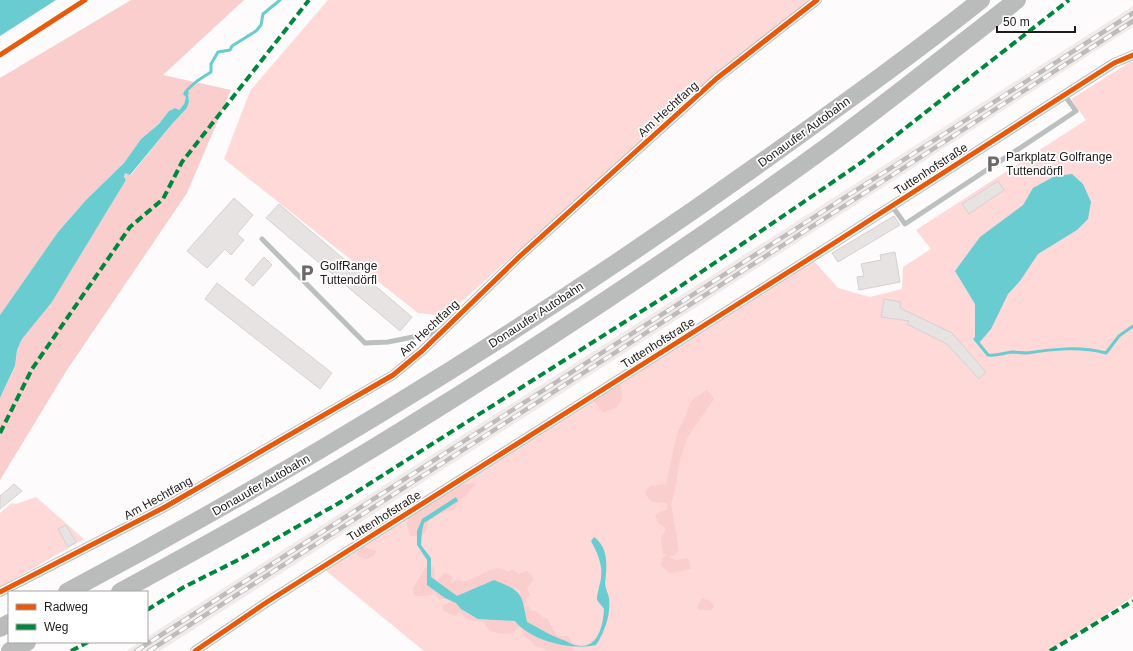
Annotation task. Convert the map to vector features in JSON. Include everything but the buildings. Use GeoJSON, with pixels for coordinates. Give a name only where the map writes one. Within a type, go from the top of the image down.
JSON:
{"type":"FeatureCollection","features":[{"type":"Feature","properties":{"kind":"highway","name":"Donauufer Autobahn"},"geometry":{"type":"LineString","coordinates":[[69,591],[244,495],[394,406],[549,308],[706,203],[935,37],[981,0]]}},
{"type":"Feature","properties":{"kind":"highway","name":"Donauufer Autobahn"},"geometry":{"type":"LineString","coordinates":[[122,591],[247,522],[405,429],[561,329],[766,190],[831,144],[1016,0]]}},
{"type":"Feature","properties":{"kind":"highway"},"geometry":{"type":"LineString","coordinates":[[10,651],[25,643]]}},
{"type":"Feature","properties":{"kind":"street","name":"Am Hechtfang"},"geometry":{"type":"LineString","coordinates":[[0,592],[165,507],[393,375],[422,351],[520,256],[711,84],[817,0]]}},
{"type":"Feature","properties":{"kind":"street","name":"Tuttenhofstraße"},"geometry":{"type":"LineString","coordinates":[[195,651],[267,602],[1065,96],[1114,63],[1133,54]]}},
{"type":"Feature","properties":{"kind":"lane"},"geometry":{"type":"LineString","coordinates":[[892,206],[905,224],[1076,111],[1065,96]]}},
{"type":"Feature","properties":{"kind":"lane"},"geometry":{"type":"LineString","coordinates":[[262,239],[365,343],[388,342],[442,331]]}},
{"type":"Feature","properties":{"kind":"shaded area"},"geometry":{"type":"Polygon","coordinates":[[[131,0],[244,0],[163,75],[231,90],[187,193],[67,370],[0,480],[0,398],[15,367],[17,350],[22,339],[52,302],[126,180],[124,177],[125,173],[131,175],[172,124],[187,108],[189,102],[188,91],[184,104],[179,110],[172,109],[159,124],[141,139],[124,163],[86,200],[58,232],[0,315],[0,78],[131,0]]]}},
{"type":"Feature","properties":{"kind":"shaded area"},"geometry":{"type":"Polygon","coordinates":[[[328,0],[809,0],[649,134],[445,316],[418,313],[224,159],[250,91],[328,0]]]}},
{"type":"Feature","properties":{"kind":"shaded area"},"geometry":{"type":"Polygon","coordinates":[[[1133,6],[1133,27],[160,651],[126,651],[138,643],[148,643],[148,636],[1133,6]]]}},
{"type":"Feature","properties":{"kind":"shaded area"},"geometry":{"type":"Polygon","coordinates":[[[1130,62],[1133,62],[1133,597],[1049,651],[424,651],[325,570],[814,261],[838,288],[870,297],[902,289],[903,267],[931,249],[916,230],[1086,120],[1071,99],[1130,62]]]}},
{"type":"Feature","properties":{"kind":"shaded area"},"geometry":{"type":"Polygon","coordinates":[[[620,384],[622,394],[620,402],[609,411],[603,412],[594,402],[594,395],[620,384]]]}},
{"type":"Feature","properties":{"kind":"shaded area"},"geometry":{"type":"Polygon","coordinates":[[[707,390],[714,399],[687,438],[680,459],[674,495],[671,503],[679,551],[672,556],[668,556],[676,560],[688,558],[691,569],[670,573],[661,566],[662,559],[667,555],[663,553],[661,537],[666,530],[665,527],[659,524],[655,516],[660,512],[667,510],[667,503],[651,501],[645,493],[650,486],[666,484],[677,434],[687,413],[688,407],[693,399],[707,390]]]}},
{"type":"Feature","properties":{"kind":"shaded area"},"geometry":{"type":"Polygon","coordinates":[[[476,483],[465,497],[460,499],[454,510],[445,511],[427,523],[429,526],[426,532],[422,535],[410,536],[407,526],[408,518],[460,485],[476,483]]]}},
{"type":"Feature","properties":{"kind":"shaded area"},"geometry":{"type":"Polygon","coordinates":[[[36,497],[84,539],[0,587],[0,513],[12,503],[16,504],[36,497]]]}},
{"type":"Feature","properties":{"kind":"shaded area"},"geometry":{"type":"Polygon","coordinates":[[[363,547],[376,551],[374,556],[367,559],[358,556],[357,552],[363,547]]]}},
{"type":"Feature","properties":{"kind":"shaded area"},"geometry":{"type":"Polygon","coordinates":[[[430,566],[434,567],[436,582],[444,573],[449,574],[453,578],[451,583],[456,580],[465,581],[497,568],[508,572],[513,570],[519,574],[527,571],[534,579],[527,588],[530,595],[527,598],[525,606],[522,607],[520,591],[494,580],[481,585],[521,608],[529,606],[530,611],[536,611],[543,618],[547,618],[557,636],[568,636],[573,644],[573,650],[579,651],[552,651],[534,646],[533,643],[523,635],[521,628],[519,627],[513,633],[496,633],[489,629],[484,622],[468,620],[462,613],[459,612],[456,616],[443,611],[443,605],[452,602],[445,598],[439,600],[435,593],[425,596],[414,595],[413,588],[425,568],[430,566]]]}},
{"type":"Feature","properties":{"kind":"shaded area"},"geometry":{"type":"Polygon","coordinates":[[[702,598],[710,601],[714,606],[712,610],[700,610],[697,607],[702,598]]]}},
{"type":"Feature","properties":{"kind":"water"},"geometry":{"type":"Polygon","coordinates":[[[0,0],[56,0],[0,36],[0,0]]]}},
{"type":"Feature","properties":{"kind":"water"},"geometry":{"type":"Polygon","coordinates":[[[185,90],[188,91],[189,102],[187,108],[130,175],[125,173],[124,177],[126,180],[52,302],[22,339],[17,350],[15,366],[0,398],[0,315],[58,232],[86,200],[124,163],[141,139],[159,124],[169,111],[175,108],[179,110],[184,104],[186,97],[183,94],[185,90]]]}},
{"type":"Feature","properties":{"kind":"water"},"geometry":{"type":"Polygon","coordinates":[[[1072,174],[1083,184],[1091,202],[1088,219],[1077,230],[1038,254],[1020,281],[1008,294],[991,329],[979,343],[975,339],[975,304],[955,271],[980,237],[1023,205],[1033,188],[1055,176],[1072,174]]]}},
{"type":"Feature","properties":{"kind":"water"},"geometry":{"type":"Polygon","coordinates":[[[456,497],[458,501],[424,523],[421,545],[431,558],[431,577],[457,596],[494,580],[511,587],[522,599],[527,622],[575,645],[583,646],[594,641],[598,636],[602,623],[604,609],[597,600],[601,578],[601,568],[591,541],[594,537],[599,541],[605,552],[606,558],[605,585],[609,598],[609,610],[607,623],[596,645],[576,647],[553,643],[531,634],[515,621],[478,619],[427,585],[427,560],[417,545],[417,531],[422,519],[456,497]]]}},
{"type":"Feature","properties":{"kind":"waterway"},"geometry":{"type":"LineString","coordinates":[[187,93],[187,90],[197,81],[211,72],[211,64],[218,52],[230,50],[232,46],[256,31],[261,25],[263,14],[280,0]]}},
{"type":"Feature","properties":{"kind":"waterway"},"geometry":{"type":"LineString","coordinates":[[975,339],[988,355],[1066,349],[1086,349],[1106,353],[1119,336],[1133,326]]}},
{"type":"Feature","properties":{"kind":"railway"},"geometry":{"type":"LineString","coordinates":[[136,651],[1133,13]]}},
{"type":"Feature","properties":{"kind":"railway"},"geometry":{"type":"LineString","coordinates":[[149,651],[1133,21]]}},
{"type":"Feature","properties":{"kind":"marked path"},"geometry":{"type":"LineString","coordinates":[[0,433],[32,369],[130,227],[163,199],[182,162],[309,0]]}},
{"type":"Feature","properties":{"kind":"marked path"},"geometry":{"type":"LineString","coordinates":[[148,609],[184,587],[240,559],[339,503],[672,292],[862,162],[1069,0]]}},
{"type":"Feature","properties":{"kind":"marked path"},"geometry":{"type":"LineString","coordinates":[[1050,651],[1133,601]]}},
{"type":"Feature","properties":{"kind":"marked path"},"geometry":{"type":"LineString","coordinates":[[71,651],[86,643]]}},
{"type":"Feature","properties":{"kind":"cycle path"},"geometry":{"type":"LineString","coordinates":[[0,55],[85,0]]}},
{"type":"Feature","properties":{"kind":"cycle path"},"geometry":{"type":"LineString","coordinates":[[0,592],[165,507],[393,375],[422,351],[520,256],[716,79],[817,0]]}},
{"type":"Feature","properties":{"kind":"cycle path"},"geometry":{"type":"LineString","coordinates":[[195,651],[267,602],[831,245],[1114,63],[1133,55]]}},
{"type":"Feature","properties":{"kind":"place","name":"Parkplatz Golfrange Tuttendörfl"},"geometry":{"type":"Point","coordinates":[993,164]}},
{"type":"Feature","properties":{"kind":"place","name":"GolfRange Tuttendörfl"},"geometry":{"type":"Point","coordinates":[307,273]}}]}
